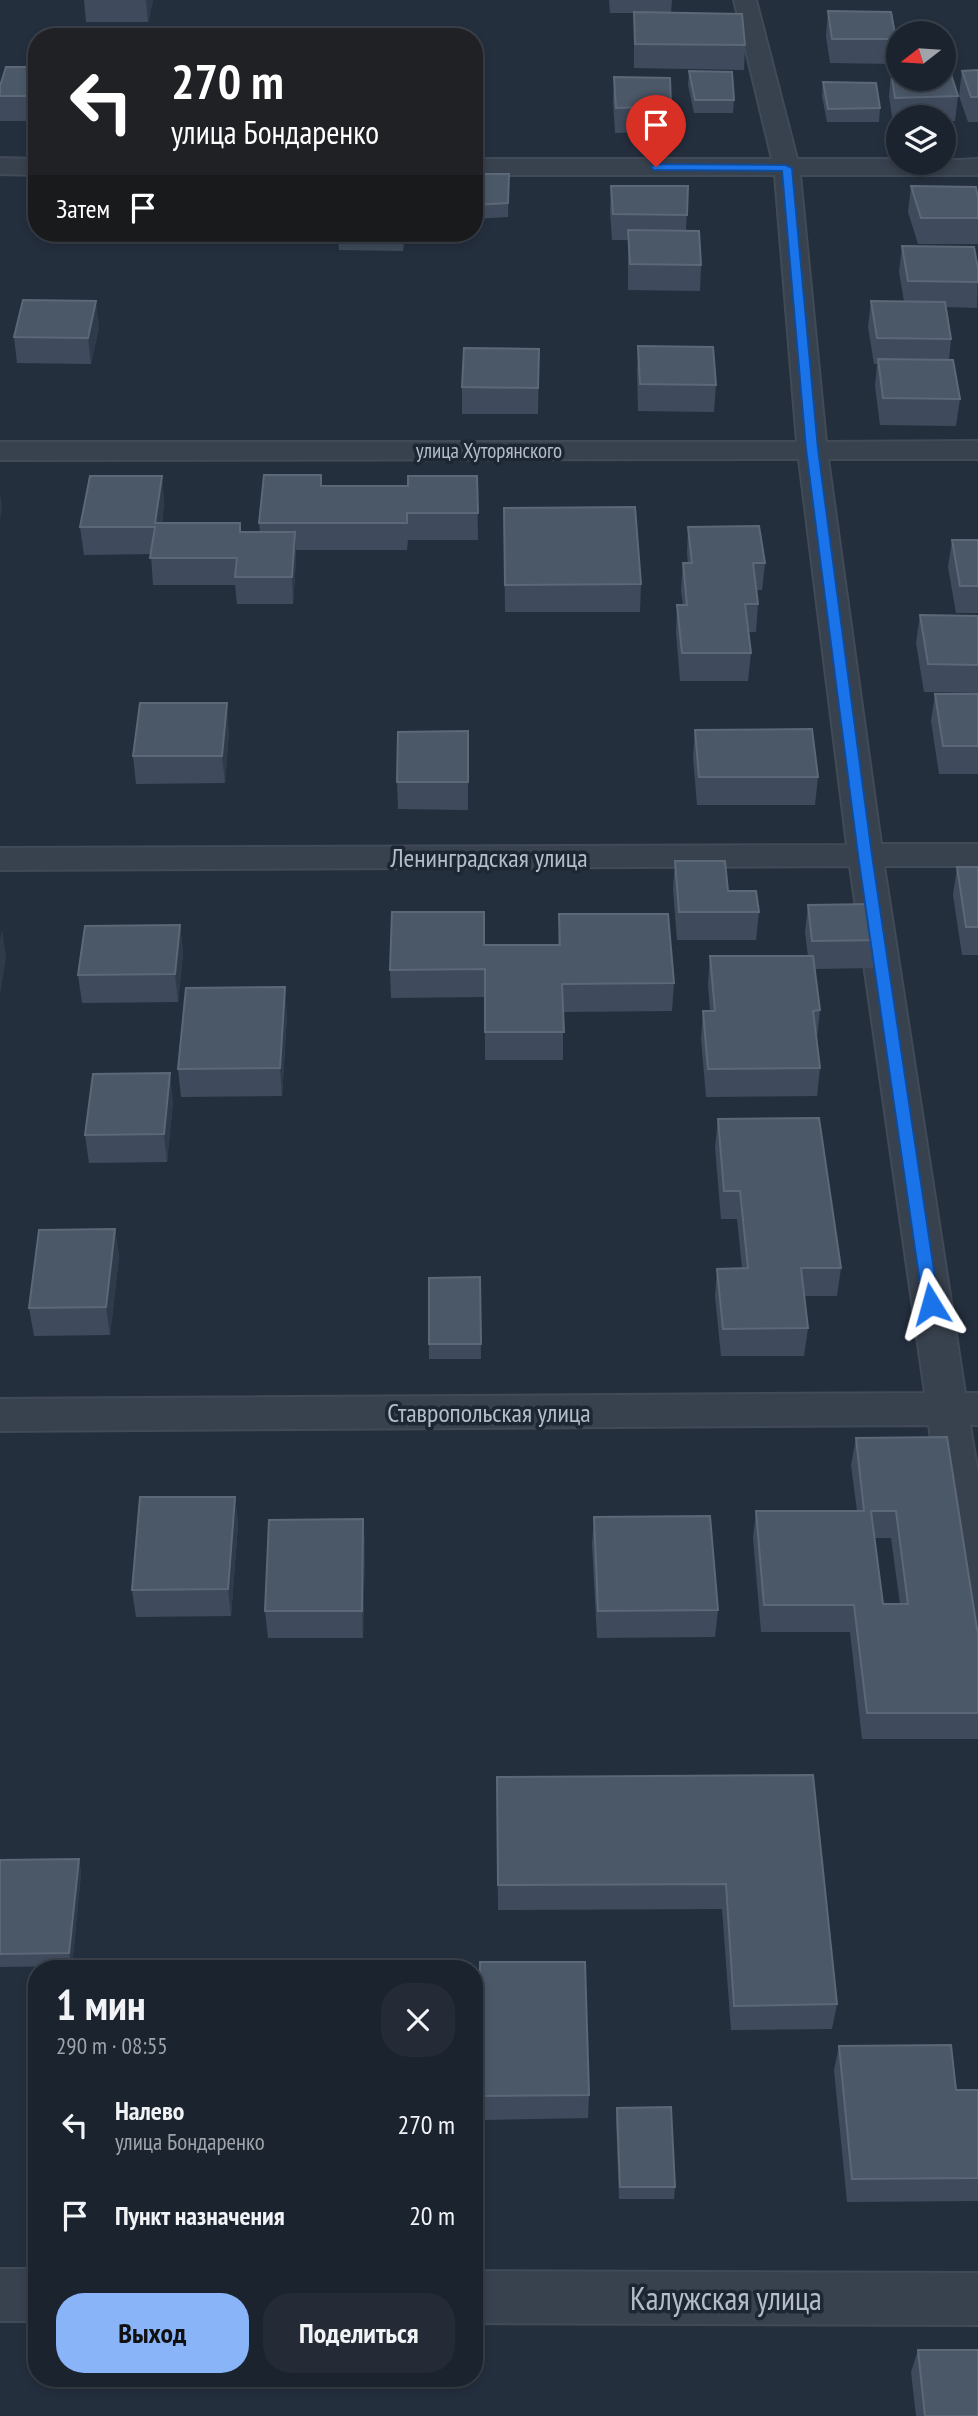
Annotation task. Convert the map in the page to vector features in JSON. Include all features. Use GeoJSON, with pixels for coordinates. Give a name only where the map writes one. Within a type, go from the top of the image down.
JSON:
{"type":"FeatureCollection","features":[{"type":"Feature","properties":{"kind":"street"},"geometry":{"type":"LineString","coordinates":[[746,0],[786,168],[812,449],[865,855],[962,1409],[978,1615]]}},
{"type":"Feature","properties":{"kind":"street"},"geometry":{"type":"LineString","coordinates":[[0,166],[28,167]]}},
{"type":"Feature","properties":{"kind":"street"},"geometry":{"type":"LineString","coordinates":[[483,167],[978,167]]}},
{"type":"Feature","properties":{"kind":"street","name":"улица Хуторянского"},"geometry":{"type":"LineString","coordinates":[[0,451],[978,450]]}},
{"type":"Feature","properties":{"kind":"street","name":"Ленинградская улица"},"geometry":{"type":"LineString","coordinates":[[0,859],[978,855]]}},
{"type":"Feature","properties":{"kind":"street","name":"Ставропольская улица"},"geometry":{"type":"LineString","coordinates":[[0,1415],[962,1409]]}},
{"type":"Feature","properties":{"kind":"street"},"geometry":{"type":"LineString","coordinates":[[0,2295],[28,2295]]}},
{"type":"Feature","properties":{"kind":"street","name":"Калужская улица"},"geometry":{"type":"LineString","coordinates":[[483,2297],[978,2299]]}},
{"type":"Feature","properties":{"kind":"building"},"geometry":{"type":"Polygon","coordinates":[[[828,11],[891,12],[893,21],[886,21],[886,39],[832,39],[828,11]]]}},
{"type":"Feature","properties":{"kind":"building"},"geometry":{"type":"Polygon","coordinates":[[[634,12],[742,14],[745,45],[635,44],[634,12]]]}},
{"type":"Feature","properties":{"kind":"building"},"geometry":{"type":"Polygon","coordinates":[[[6,67],[28,67],[28,96],[0,96],[6,67]]]}},
{"type":"Feature","properties":{"kind":"building"},"geometry":{"type":"Polygon","coordinates":[[[978,70],[978,97],[971,97],[962,71],[978,70]]]}},
{"type":"Feature","properties":{"kind":"building"},"geometry":{"type":"Polygon","coordinates":[[[689,71],[732,72],[734,100],[695,100],[689,71]]]}},
{"type":"Feature","properties":{"kind":"building"},"geometry":{"type":"Polygon","coordinates":[[[614,77],[670,78],[671,106],[616,108],[614,77]]]}},
{"type":"Feature","properties":{"kind":"building"},"geometry":{"type":"Polygon","coordinates":[[[823,82],[876,83],[880,108],[828,109],[823,82]]]}},
{"type":"Feature","properties":{"kind":"building"},"geometry":{"type":"Polygon","coordinates":[[[956,90],[958,96],[895,98],[894,91],[956,90]]]}},
{"type":"Feature","properties":{"kind":"building"},"geometry":{"type":"Polygon","coordinates":[[[483,174],[509,174],[508,203],[483,204],[483,174]]]}},
{"type":"Feature","properties":{"kind":"building"},"geometry":{"type":"Polygon","coordinates":[[[611,186],[688,186],[687,215],[613,214],[611,186]]]}},
{"type":"Feature","properties":{"kind":"building"},"geometry":{"type":"Polygon","coordinates":[[[911,186],[976,187],[978,218],[921,218],[911,186]]]}},
{"type":"Feature","properties":{"kind":"building"},"geometry":{"type":"Polygon","coordinates":[[[628,230],[699,231],[701,265],[630,264],[628,230]]]}},
{"type":"Feature","properties":{"kind":"building"},"geometry":{"type":"Polygon","coordinates":[[[902,246],[974,247],[978,282],[908,281],[902,246]]]}},
{"type":"Feature","properties":{"kind":"building"},"geometry":{"type":"Polygon","coordinates":[[[23,300],[96,301],[88,338],[14,337],[23,300]]]}},
{"type":"Feature","properties":{"kind":"building"},"geometry":{"type":"Polygon","coordinates":[[[871,301],[945,302],[951,339],[877,338],[871,301]]]}},
{"type":"Feature","properties":{"kind":"building"},"geometry":{"type":"Polygon","coordinates":[[[638,346],[713,347],[716,385],[640,384],[638,346]]]}},
{"type":"Feature","properties":{"kind":"building"},"geometry":{"type":"Polygon","coordinates":[[[464,348],[539,349],[538,388],[462,387],[464,348]]]}},
{"type":"Feature","properties":{"kind":"building"},"geometry":{"type":"Polygon","coordinates":[[[878,359],[953,360],[960,399],[883,398],[878,359]]]}},
{"type":"Feature","properties":{"kind":"building"},"geometry":{"type":"Polygon","coordinates":[[[264,475],[321,475],[321,486],[408,486],[408,476],[477,476],[478,513],[407,513],[407,523],[259,523],[264,475]]]}},
{"type":"Feature","properties":{"kind":"building"},"geometry":{"type":"Polygon","coordinates":[[[90,476],[162,476],[155,523],[240,523],[240,532],[295,532],[292,577],[235,577],[237,558],[150,558],[155,527],[80,527],[90,476]]]}},
{"type":"Feature","properties":{"kind":"building"},"geometry":{"type":"Polygon","coordinates":[[[635,507],[641,584],[505,585],[504,508],[635,507]]]}},
{"type":"Feature","properties":{"kind":"building"},"geometry":{"type":"Polygon","coordinates":[[[759,526],[765,563],[753,563],[758,604],[745,604],[751,653],[682,653],[677,605],[687,605],[683,563],[692,563],[688,527],[759,526]]]}},
{"type":"Feature","properties":{"kind":"building"},"geometry":{"type":"Polygon","coordinates":[[[952,540],[978,540],[978,586],[960,586],[952,540]]]}},
{"type":"Feature","properties":{"kind":"building"},"geometry":{"type":"Polygon","coordinates":[[[920,615],[978,616],[978,665],[928,664],[920,615]]]}},
{"type":"Feature","properties":{"kind":"building"},"geometry":{"type":"Polygon","coordinates":[[[935,694],[978,694],[978,746],[943,746],[935,694]]]}},
{"type":"Feature","properties":{"kind":"building"},"geometry":{"type":"Polygon","coordinates":[[[140,703],[227,703],[222,756],[133,756],[140,703]]]}},
{"type":"Feature","properties":{"kind":"building"},"geometry":{"type":"Polygon","coordinates":[[[812,729],[818,777],[699,777],[695,730],[812,729]]]}},
{"type":"Feature","properties":{"kind":"building"},"geometry":{"type":"Polygon","coordinates":[[[468,731],[468,782],[397,782],[398,732],[468,731]]]}},
{"type":"Feature","properties":{"kind":"building"},"geometry":{"type":"Polygon","coordinates":[[[675,861],[725,861],[728,891],[756,891],[759,912],[679,912],[675,861]]]}},
{"type":"Feature","properties":{"kind":"building"},"geometry":{"type":"Polygon","coordinates":[[[957,867],[978,867],[978,927],[966,927],[957,867]]]}},
{"type":"Feature","properties":{"kind":"building"},"geometry":{"type":"Polygon","coordinates":[[[874,904],[880,940],[812,941],[808,905],[874,904]]]}},
{"type":"Feature","properties":{"kind":"building"},"geometry":{"type":"Polygon","coordinates":[[[392,912],[484,912],[484,945],[560,945],[559,914],[668,914],[674,983],[562,984],[564,1032],[485,1032],[485,969],[390,970],[392,912]]]}},
{"type":"Feature","properties":{"kind":"building"},"geometry":{"type":"Polygon","coordinates":[[[180,925],[175,974],[78,975],[85,926],[180,925]]]}},
{"type":"Feature","properties":{"kind":"building"},"geometry":{"type":"Polygon","coordinates":[[[710,956],[813,956],[820,1010],[813,1011],[820,1068],[708,1069],[703,1011],[715,1011],[710,956]]]}},
{"type":"Feature","properties":{"kind":"building"},"geometry":{"type":"Polygon","coordinates":[[[285,987],[280,1068],[178,1069],[186,988],[285,987]]]}},
{"type":"Feature","properties":{"kind":"building"},"geometry":{"type":"Polygon","coordinates":[[[170,1073],[164,1134],[85,1135],[93,1074],[170,1073]]]}},
{"type":"Feature","properties":{"kind":"building"},"geometry":{"type":"Polygon","coordinates":[[[819,1118],[841,1268],[801,1268],[808,1328],[723,1329],[717,1269],[748,1268],[740,1191],[724,1191],[718,1119],[819,1118]]]}},
{"type":"Feature","properties":{"kind":"building"},"geometry":{"type":"Polygon","coordinates":[[[115,1229],[106,1307],[29,1308],[39,1230],[115,1229]]]}},
{"type":"Feature","properties":{"kind":"building"},"geometry":{"type":"Polygon","coordinates":[[[480,1277],[481,1344],[429,1344],[429,1278],[480,1277]]]}},
{"type":"Feature","properties":{"kind":"building"},"geometry":{"type":"Polygon","coordinates":[[[947,1437],[978,1635],[978,1713],[867,1713],[854,1605],[764,1605],[756,1511],[864,1511],[856,1438],[947,1437]],[[871,1511],[883,1604],[908,1604],[896,1511],[871,1511]]]}},
{"type":"Feature","properties":{"kind":"building"},"geometry":{"type":"Polygon","coordinates":[[[140,1497],[235,1497],[228,1589],[132,1590],[140,1497]]]}},
{"type":"Feature","properties":{"kind":"building"},"geometry":{"type":"Polygon","coordinates":[[[710,1516],[718,1610],[598,1611],[594,1517],[710,1516]]]}},
{"type":"Feature","properties":{"kind":"building"},"geometry":{"type":"Polygon","coordinates":[[[363,1519],[362,1611],[265,1611],[269,1520],[363,1519]]]}},
{"type":"Feature","properties":{"kind":"building"},"geometry":{"type":"Polygon","coordinates":[[[813,1775],[837,2004],[734,2006],[726,1884],[498,1885],[497,1777],[813,1775]]]}},
{"type":"Feature","properties":{"kind":"building"},"geometry":{"type":"Polygon","coordinates":[[[79,1859],[69,1953],[0,1954],[0,1860],[79,1859]]]}},
{"type":"Feature","properties":{"kind":"building"},"geometry":{"type":"Polygon","coordinates":[[[483,1962],[585,1962],[589,2095],[483,2096],[483,1962]]]}},
{"type":"Feature","properties":{"kind":"building"},"geometry":{"type":"Polygon","coordinates":[[[951,2045],[956,2090],[978,2090],[978,2178],[852,2179],[839,2046],[951,2045]]]}},
{"type":"Feature","properties":{"kind":"building"},"geometry":{"type":"Polygon","coordinates":[[[671,2107],[675,2187],[620,2187],[617,2108],[671,2107]]]}},
{"type":"Feature","properties":{"kind":"building"},"geometry":{"type":"Polygon","coordinates":[[[918,2350],[978,2350],[978,2416],[925,2416],[918,2350]]]}},
{"type":"Feature","properties":{"kind":"route"},"geometry":{"type":"LineString","coordinates":[[656,167],[786,168],[812,449],[865,855],[931,1304]]}}]}
